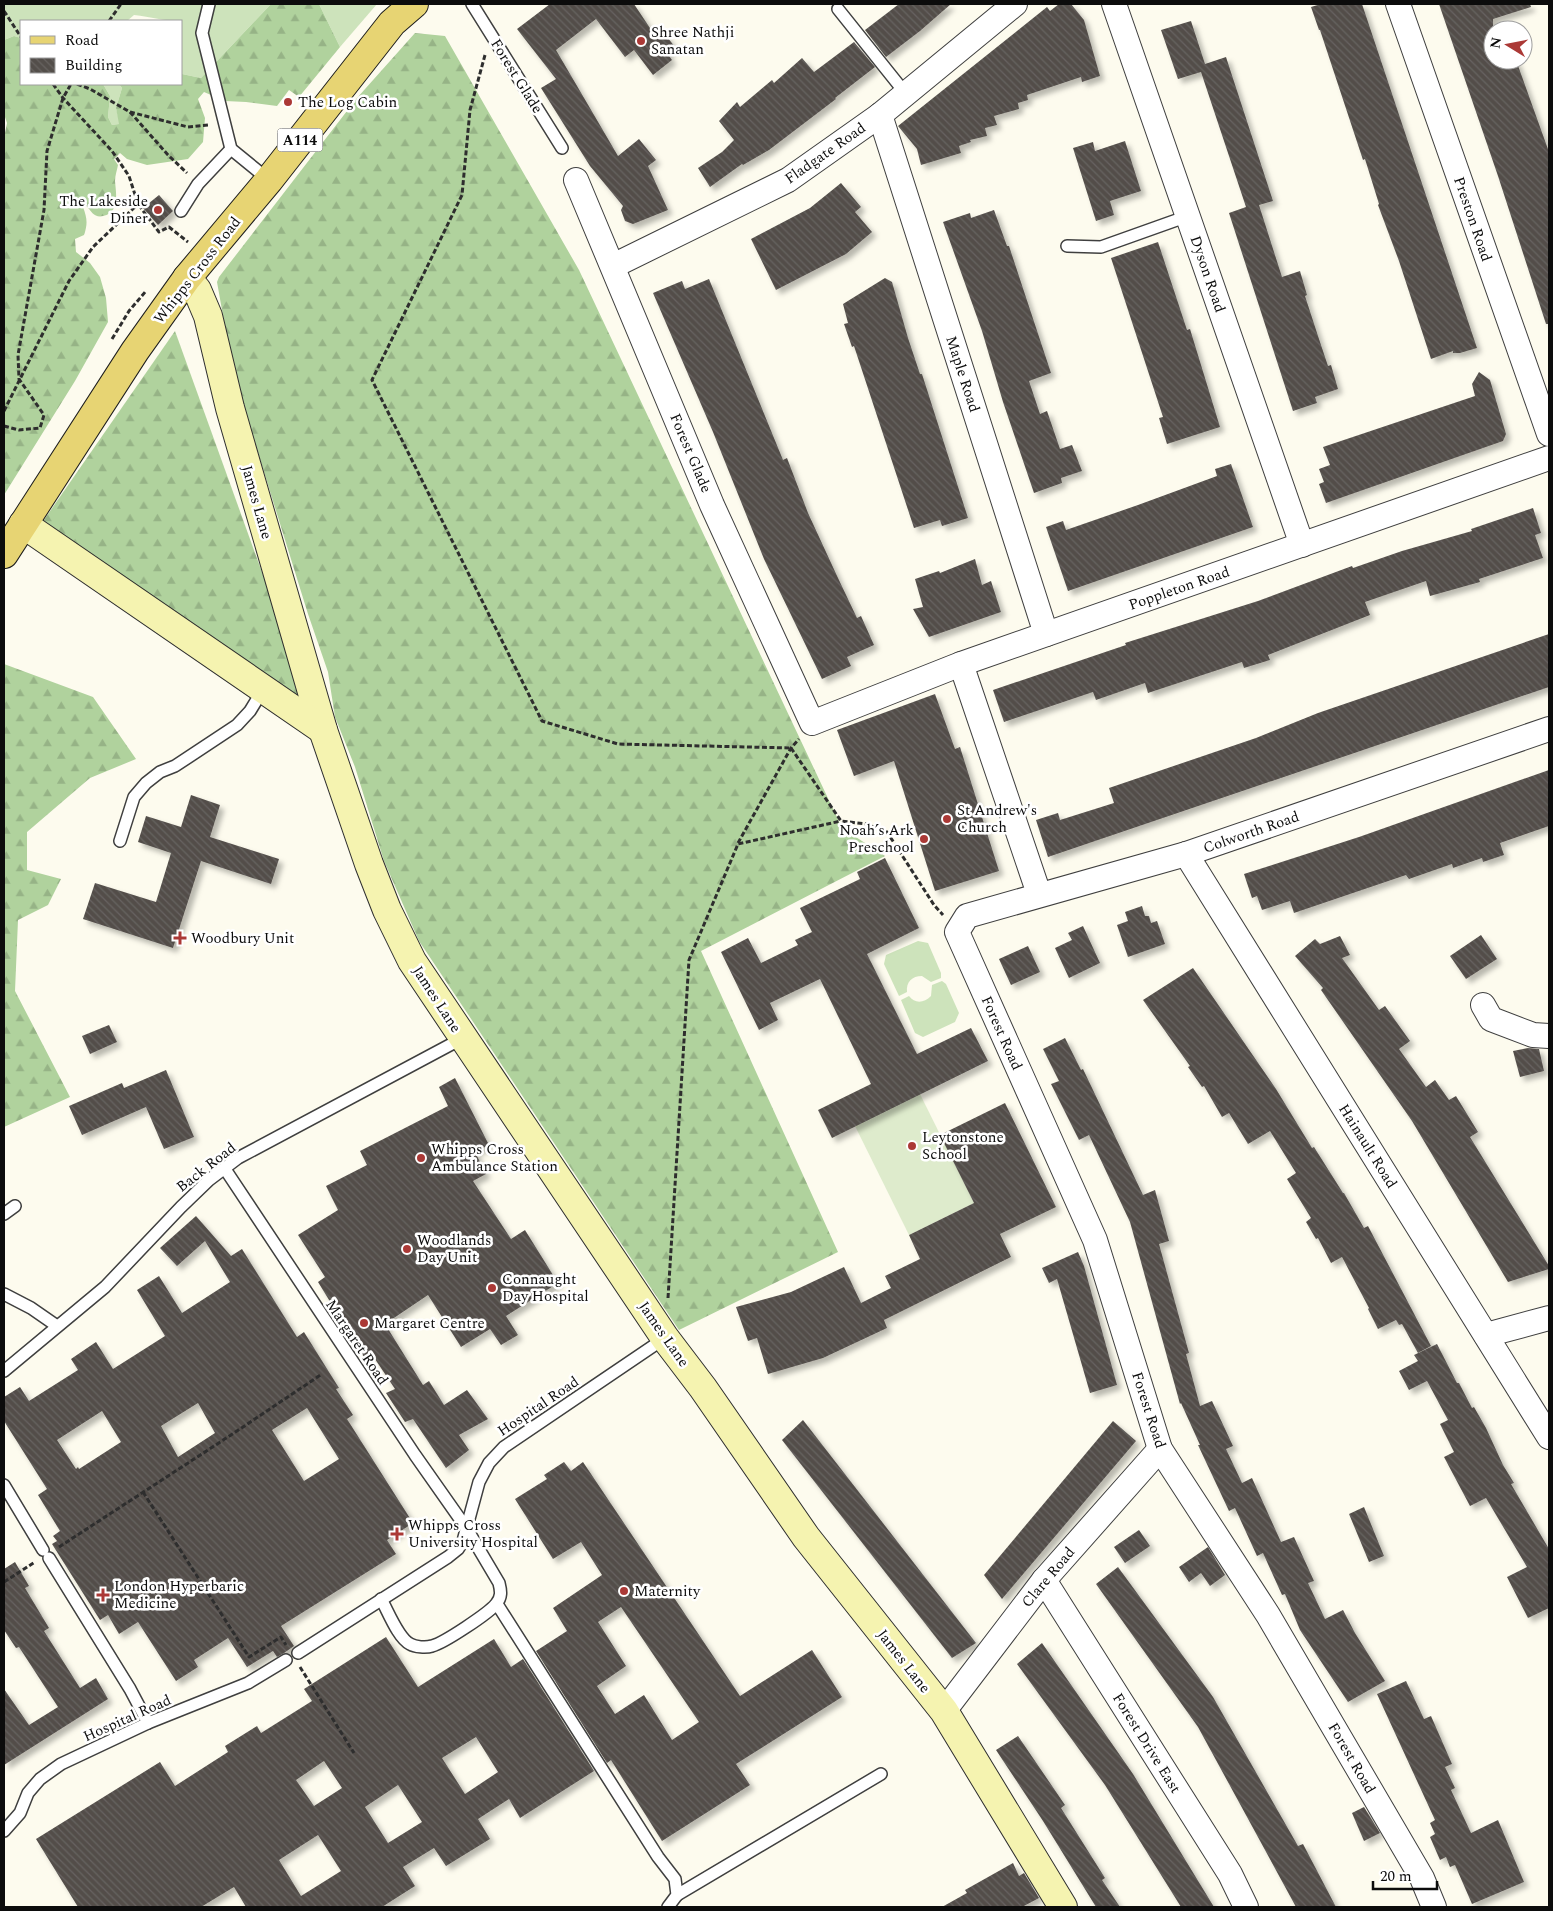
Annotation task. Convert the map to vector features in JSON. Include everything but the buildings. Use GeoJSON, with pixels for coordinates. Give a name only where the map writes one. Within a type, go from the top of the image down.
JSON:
{"type":"FeatureCollection","features":[{"type":"Feature","properties":{"kind":"main road","name":"Whipps Cross Road"},"geometry":{"type":"LineString","coordinates":[[4,554],[134,352],[187,278],[269,180],[392,23],[414,4]]}},
{"type":"Feature","properties":{"kind":"street","name":"Fladgate Road"},"geometry":{"type":"LineString","coordinates":[[613,266],[788,180],[880,115],[1015,4]]}},
{"type":"Feature","properties":{"kind":"street","name":"Dyson Road"},"geometry":{"type":"LineString","coordinates":[[1114,4],[1302,545]]}},
{"type":"Feature","properties":{"kind":"street","name":"Preston Road"},"geometry":{"type":"LineString","coordinates":[[1398,4],[1549,434]]}},
{"type":"Feature","properties":{"kind":"street","name":"Maple Road"},"geometry":{"type":"LineString","coordinates":[[880,115],[1046,634]]}},
{"type":"Feature","properties":{"kind":"street","name":"Forest Glade"},"geometry":{"type":"LineString","coordinates":[[576,180],[712,505],[812,723]]}},
{"type":"Feature","properties":{"kind":"street","name":"James Lane"},"geometry":{"type":"LineString","coordinates":[[187,278],[197,290],[208,316],[230,408],[323,730],[369,864],[387,910],[412,961],[665,1338],[703,1388],[806,1538],[944,1711],[1063,1907]]}},
{"type":"Feature","properties":{"kind":"street","name":"Poppleton Road"},"geometry":{"type":"LineString","coordinates":[[812,723],[961,664],[1549,458]]}},
{"type":"Feature","properties":{"kind":"street"},"geometry":{"type":"LineString","coordinates":[[23,524],[323,730]]}},
{"type":"Feature","properties":{"kind":"street"},"geometry":{"type":"LineString","coordinates":[[961,664],[1039,894]]}},
{"type":"Feature","properties":{"kind":"street","name":"Colworth Road"},"geometry":{"type":"LineString","coordinates":[[957,932],[967,916],[1039,894],[1186,854],[1549,729]]}},
{"type":"Feature","properties":{"kind":"street","name":"Hainault Road"},"geometry":{"type":"LineString","coordinates":[[1186,854],[1549,1437]]}},
{"type":"Feature","properties":{"kind":"street","name":"Forest Road"},"geometry":{"type":"LineString","coordinates":[[957,932],[1095,1240],[1160,1450],[1268,1614],[1422,1878],[1434,1907]]}},
{"type":"Feature","properties":{"kind":"street"},"geometry":{"type":"LineString","coordinates":[[1483,1004],[1490,1019],[1533,1035],[1549,1036]]}},
{"type":"Feature","properties":{"kind":"street"},"geometry":{"type":"LineString","coordinates":[[1486,1335],[1549,1318]]}},
{"type":"Feature","properties":{"kind":"street","name":"Clare Road"},"geometry":{"type":"LineString","coordinates":[[944,1711],[1044,1580],[1160,1450]]}},
{"type":"Feature","properties":{"kind":"street","name":"Forest Drive East"},"geometry":{"type":"LineString","coordinates":[[1044,1580],[1230,1874],[1246,1907]]}},
{"type":"Feature","properties":{"kind":"lane"},"geometry":{"type":"LineString","coordinates":[[210,4],[202,34],[231,149],[269,180]]}},
{"type":"Feature","properties":{"kind":"lane","name":"Forest Glade"},"geometry":{"type":"LineString","coordinates":[[472,4],[562,148]]}},
{"type":"Feature","properties":{"kind":"lane"},"geometry":{"type":"LineString","coordinates":[[838,9],[906,94]]}},
{"type":"Feature","properties":{"kind":"lane"},"geometry":{"type":"LineString","coordinates":[[181,211],[198,184],[231,149]]}},
{"type":"Feature","properties":{"kind":"lane"},"geometry":{"type":"LineString","coordinates":[[1067,246],[1101,246],[1188,216]]}},
{"type":"Feature","properties":{"kind":"lane"},"geometry":{"type":"LineString","coordinates":[[120,840],[134,798],[146,783],[160,772],[175,766],[237,725],[250,711],[264,688]]}},
{"type":"Feature","properties":{"kind":"lane","name":"Back Road"},"geometry":{"type":"LineString","coordinates":[[4,1371],[105,1287],[180,1207],[209,1180],[238,1158],[463,1038]]}},
{"type":"Feature","properties":{"kind":"lane","name":"Margaret Road"},"geometry":{"type":"LineString","coordinates":[[225,1169],[415,1455],[467,1529]]}},
{"type":"Feature","properties":{"kind":"lane"},"geometry":{"type":"LineString","coordinates":[[4,1214],[15,1206]]}},
{"type":"Feature","properties":{"kind":"lane"},"geometry":{"type":"LineString","coordinates":[[4,1294],[31,1308],[56,1326]]}},
{"type":"Feature","properties":{"kind":"lane","name":"Hospital Road"},"geometry":{"type":"LineString","coordinates":[[4,1831],[20,1813],[28,1793],[40,1779],[61,1764],[148,1723],[248,1683],[294,1658],[453,1553],[463,1541],[479,1482],[489,1463],[504,1447],[665,1338]]}},
{"type":"Feature","properties":{"kind":"lane"},"geometry":{"type":"LineString","coordinates":[[4,1485],[45,1555],[130,1689],[148,1723]]}},
{"type":"Feature","properties":{"kind":"lane"},"geometry":{"type":"LineString","coordinates":[[381,1599],[403,1639],[411,1645],[421,1647],[432,1646],[443,1641],[491,1609],[497,1604],[501,1596],[499,1583],[467,1529]]}},
{"type":"Feature","properties":{"kind":"lane"},"geometry":{"type":"LineString","coordinates":[[497,1604],[674,1879],[677,1895]]}},
{"type":"Feature","properties":{"kind":"lane"},"geometry":{"type":"LineString","coordinates":[[668,1907],[677,1895],[881,1774]]}},
{"type":"Feature","properties":{"kind":"path"},"geometry":{"type":"LineString","coordinates":[[110,20],[121,4]]}},
{"type":"Feature","properties":{"kind":"path"},"geometry":{"type":"LineString","coordinates":[[4,11],[20,35]]}},
{"type":"Feature","properties":{"kind":"path"},"geometry":{"type":"LineString","coordinates":[[491,34],[470,110],[462,195],[372,380],[542,722],[618,744],[791,748]]}},
{"type":"Feature","properties":{"kind":"path"},"geometry":{"type":"LineString","coordinates":[[54,85],[63,98],[112,151],[129,176],[138,204],[159,232],[169,227],[188,242]]}},
{"type":"Feature","properties":{"kind":"path"},"geometry":{"type":"LineString","coordinates":[[4,426],[19,430],[40,428],[44,415],[19,379],[18,356],[44,210],[47,151],[63,98],[70,85]]}},
{"type":"Feature","properties":{"kind":"path"},"geometry":{"type":"LineString","coordinates":[[80,85],[130,112],[188,126],[225,124]]}},
{"type":"Feature","properties":{"kind":"path"},"geometry":{"type":"LineString","coordinates":[[130,112],[168,155],[198,184]]}},
{"type":"Feature","properties":{"kind":"path"},"geometry":{"type":"LineString","coordinates":[[4,411],[69,281],[93,247],[138,204]]}},
{"type":"Feature","properties":{"kind":"path"},"geometry":{"type":"LineString","coordinates":[[791,748],[841,821]]}},
{"type":"Feature","properties":{"kind":"path"},"geometry":{"type":"LineString","coordinates":[[668,1298],[689,960],[738,844],[791,748]]}},
{"type":"Feature","properties":{"kind":"path"},"geometry":{"type":"LineString","coordinates":[[738,844],[841,821],[866,824],[887,832],[934,905],[957,932]]}},
{"type":"Feature","properties":{"kind":"path"},"geometry":{"type":"LineString","coordinates":[[58,1547],[322,1374]]}},
{"type":"Feature","properties":{"kind":"path"},"geometry":{"type":"LineString","coordinates":[[143,1492],[249,1656],[281,1638],[287,1646]]}},
{"type":"Feature","properties":{"kind":"path"},"geometry":{"type":"LineString","coordinates":[[4,1582],[45,1555]]}},
{"type":"Feature","properties":{"kind":"path"},"geometry":{"type":"LineString","coordinates":[[294,1658],[354,1753]]}},
{"type":"Feature","properties":{"kind":"green space"},"geometry":{"type":"Polygon","coordinates":[[[4,4],[271,4],[201,78],[182,74],[182,20],[163,20],[134,15],[128,20],[20,20],[20,38],[14,36],[4,40],[4,4]]]}},
{"type":"Feature","properties":{"kind":"green space"},"geometry":{"type":"Polygon","coordinates":[[[271,4],[319,4],[340,47],[299,97],[289,90],[277,106],[225,101],[204,92],[198,99],[205,118],[203,142],[188,159],[147,165],[127,159],[120,153],[114,159],[118,165],[115,179],[115,207],[108,214],[98,216],[87,206],[83,207],[86,221],[84,235],[75,239],[76,252],[90,263],[100,277],[106,298],[108,322],[75,381],[4,495],[4,138],[7,123],[4,114],[4,40],[14,36],[20,38],[20,85],[104,85],[110,96],[108,117],[112,125],[119,124],[116,108],[122,88],[120,85],[182,85],[182,74],[201,78],[271,4]]]}},
{"type":"Feature","properties":{"kind":"green space"},"geometry":{"type":"Polygon","coordinates":[[[319,4],[377,4],[340,47],[319,4]]]}},
{"type":"Feature","properties":{"kind":"green space"},"geometry":{"type":"Polygon","coordinates":[[[415,33],[445,36],[579,270],[842,828],[885,856],[701,951],[838,1252],[679,1330],[419,941],[384,861],[355,767],[335,717],[328,672],[308,614],[233,372],[217,282],[219,277],[357,98],[415,33]]]}},
{"type":"Feature","properties":{"kind":"green space"},"geometry":{"type":"Polygon","coordinates":[[[104,85],[120,85],[122,88],[116,108],[120,124],[112,125],[108,117],[110,96],[104,85]]]}},
{"type":"Feature","properties":{"kind":"green space"},"geometry":{"type":"Polygon","coordinates":[[[175,331],[303,686],[301,700],[39,527],[175,331]]]}},
{"type":"Feature","properties":{"kind":"green space"},"geometry":{"type":"Polygon","coordinates":[[[4,664],[93,697],[136,759],[90,778],[27,832],[27,870],[61,879],[48,905],[18,920],[15,991],[70,1097],[4,1127],[4,664]]]}},
{"type":"Feature","properties":{"kind":"green space"},"geometry":{"type":"Polygon","coordinates":[[[918,941],[928,943],[941,973],[941,978],[931,982],[922,976],[915,977],[910,980],[907,992],[899,996],[884,964],[886,955],[918,941]]]}},
{"type":"Feature","properties":{"kind":"green space"},"geometry":{"type":"Polygon","coordinates":[[[942,981],[946,984],[959,1013],[955,1022],[923,1037],[915,1033],[901,1000],[909,996],[911,999],[920,1002],[925,1000],[931,996],[932,985],[942,981]]]}},
{"type":"Feature","properties":{"kind":"green space"},"geometry":{"type":"Polygon","coordinates":[[[920,1094],[974,1203],[909,1235],[855,1126],[920,1094]]]}},
{"type":"Feature","properties":{"kind":"place","name":"Shree Nathji Sanatan"},"geometry":{"type":"Point","coordinates":[641,41]}},
{"type":"Feature","properties":{"kind":"place","name":"The Log Cabin"},"geometry":{"type":"Point","coordinates":[288,102]}},
{"type":"Feature","properties":{"kind":"place","name":"The Lakeside Diner"},"geometry":{"type":"Point","coordinates":[158,210]}},
{"type":"Feature","properties":{"kind":"place","name":"St Andrew's Church"},"geometry":{"type":"Point","coordinates":[947,819]}},
{"type":"Feature","properties":{"kind":"place","name":"Noah’s Ark Preschool"},"geometry":{"type":"Point","coordinates":[924,839]}},
{"type":"Feature","properties":{"kind":"place","name":"Woodbury Unit"},"geometry":{"type":"Point","coordinates":[180,938]}},
{"type":"Feature","properties":{"kind":"place","name":"Leytonstone School"},"geometry":{"type":"Point","coordinates":[912,1146]}},
{"type":"Feature","properties":{"kind":"place","name":"Whipps Cross Ambulance Station"},"geometry":{"type":"Point","coordinates":[421,1158]}},
{"type":"Feature","properties":{"kind":"place","name":"Woodlands Day Unit"},"geometry":{"type":"Point","coordinates":[407,1249]}},
{"type":"Feature","properties":{"kind":"place","name":"Connaught Day Hospital"},"geometry":{"type":"Point","coordinates":[492,1288]}},
{"type":"Feature","properties":{"kind":"place","name":"Margaret Centre"},"geometry":{"type":"Point","coordinates":[364,1323]}},
{"type":"Feature","properties":{"kind":"place","name":"Whipps Cross University Hospital"},"geometry":{"type":"Point","coordinates":[397,1534]}},
{"type":"Feature","properties":{"kind":"place","name":"Maternity"},"geometry":{"type":"Point","coordinates":[624,1591]}},
{"type":"Feature","properties":{"kind":"place","name":"London Hyperbaric Medicine"},"geometry":{"type":"Point","coordinates":[103,1595]}}]}
